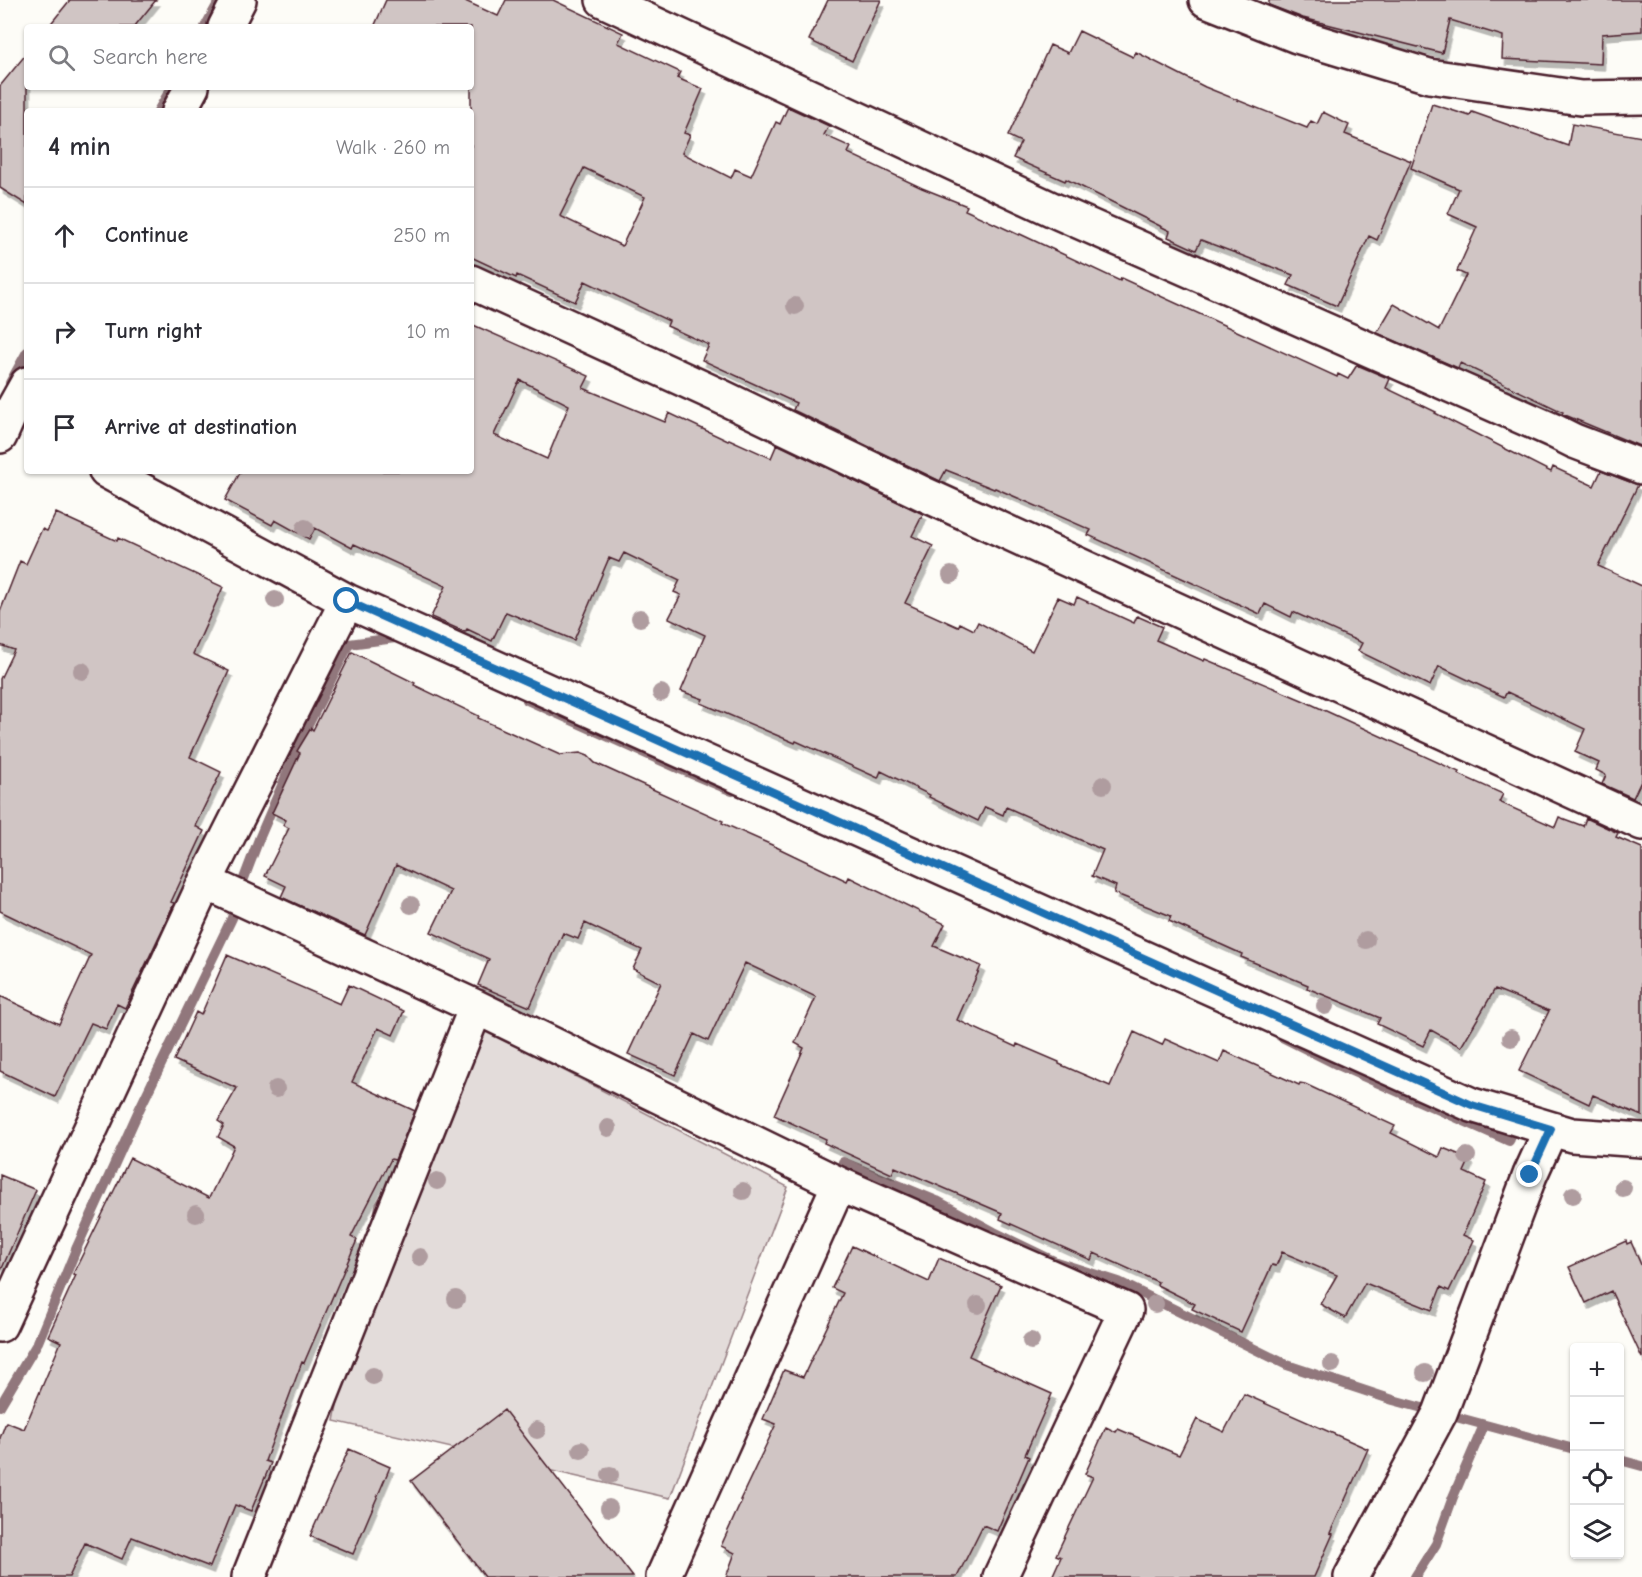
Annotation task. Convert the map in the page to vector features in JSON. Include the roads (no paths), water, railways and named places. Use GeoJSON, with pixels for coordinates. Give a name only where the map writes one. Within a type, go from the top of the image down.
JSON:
{"type":"FeatureCollection","features":[{"type":"Feature","properties":{"kind":"street"},"geometry":{"type":"LineString","coordinates":[[227,24],[239,0]]}},
{"type":"Feature","properties":{"kind":"street"},"geometry":{"type":"LineString","coordinates":[[603,0],[1060,213],[1574,441],[1642,467]]}},
{"type":"Feature","properties":{"kind":"street"},"geometry":{"type":"LineString","coordinates":[[1206,0],[1297,36],[1429,76],[1581,98],[1642,97]]}},
{"type":"Feature","properties":{"kind":"street"},"geometry":{"type":"LineString","coordinates":[[181,108],[190,90]]}},
{"type":"Feature","properties":{"kind":"street"},"geometry":{"type":"LineString","coordinates":[[474,283],[722,397],[924,494],[1642,823]]}},
{"type":"Feature","properties":{"kind":"street"},"geometry":{"type":"LineString","coordinates":[[12,427],[24,393]]}},
{"type":"Feature","properties":{"kind":"street"},"geometry":{"type":"LineString","coordinates":[[112,474],[347,601],[1472,1105],[1572,1135],[1642,1140]]}},
{"type":"Feature","properties":{"kind":"street"},"geometry":{"type":"LineString","coordinates":[[0,1325],[205,882],[347,601]]}},
{"type":"Feature","properties":{"kind":"street"},"geometry":{"type":"LineString","coordinates":[[205,882],[476,1007],[839,1184],[1126,1310],[1000,1577]]}},
{"type":"Feature","properties":{"kind":"street"},"geometry":{"type":"LineString","coordinates":[[256,1575],[476,1007]]}},
{"type":"Feature","properties":{"kind":"street"},"geometry":{"type":"LineString","coordinates":[[1351,1577],[1440,1413],[1530,1175],[1551,1129]]}},
{"type":"Feature","properties":{"kind":"street"},"geometry":{"type":"LineString","coordinates":[[663,1577],[839,1184]]}},
{"type":"Feature","properties":{"kind":"waterway"},"geometry":{"type":"LineString","coordinates":[[207,24],[220,0]]}},
{"type":"Feature","properties":{"kind":"waterway"},"geometry":{"type":"LineString","coordinates":[[160,108],[170,90]]}},
{"type":"Feature","properties":{"kind":"waterway"},"geometry":{"type":"LineString","coordinates":[[10,383],[24,357]]}},
{"type":"Feature","properties":{"kind":"waterway"},"geometry":{"type":"LineString","coordinates":[[0,1406],[38,1342],[77,1247],[139,1110],[232,918],[237,897],[259,839],[308,725],[349,644],[403,637]]}},
{"type":"Feature","properties":{"kind":"waterway"},"geometry":{"type":"LineString","coordinates":[[527,700],[732,791]]}},
{"type":"Feature","properties":{"kind":"waterway"},"geometry":{"type":"LineString","coordinates":[[1280,1036],[1340,1066],[1509,1141],[1515,1121]]}},
{"type":"Feature","properties":{"kind":"waterway"},"geometry":{"type":"LineString","coordinates":[[843,1162],[937,1201],[1056,1262],[1119,1282],[1287,1365],[1393,1400],[1570,1448]]}},
{"type":"Feature","properties":{"kind":"waterway"},"geometry":{"type":"LineString","coordinates":[[1415,1577],[1436,1544],[1453,1497],[1484,1425]]}},
{"type":"Feature","properties":{"kind":"waterway"},"geometry":{"type":"LineString","coordinates":[[1624,1461],[1642,1466]]}}]}
